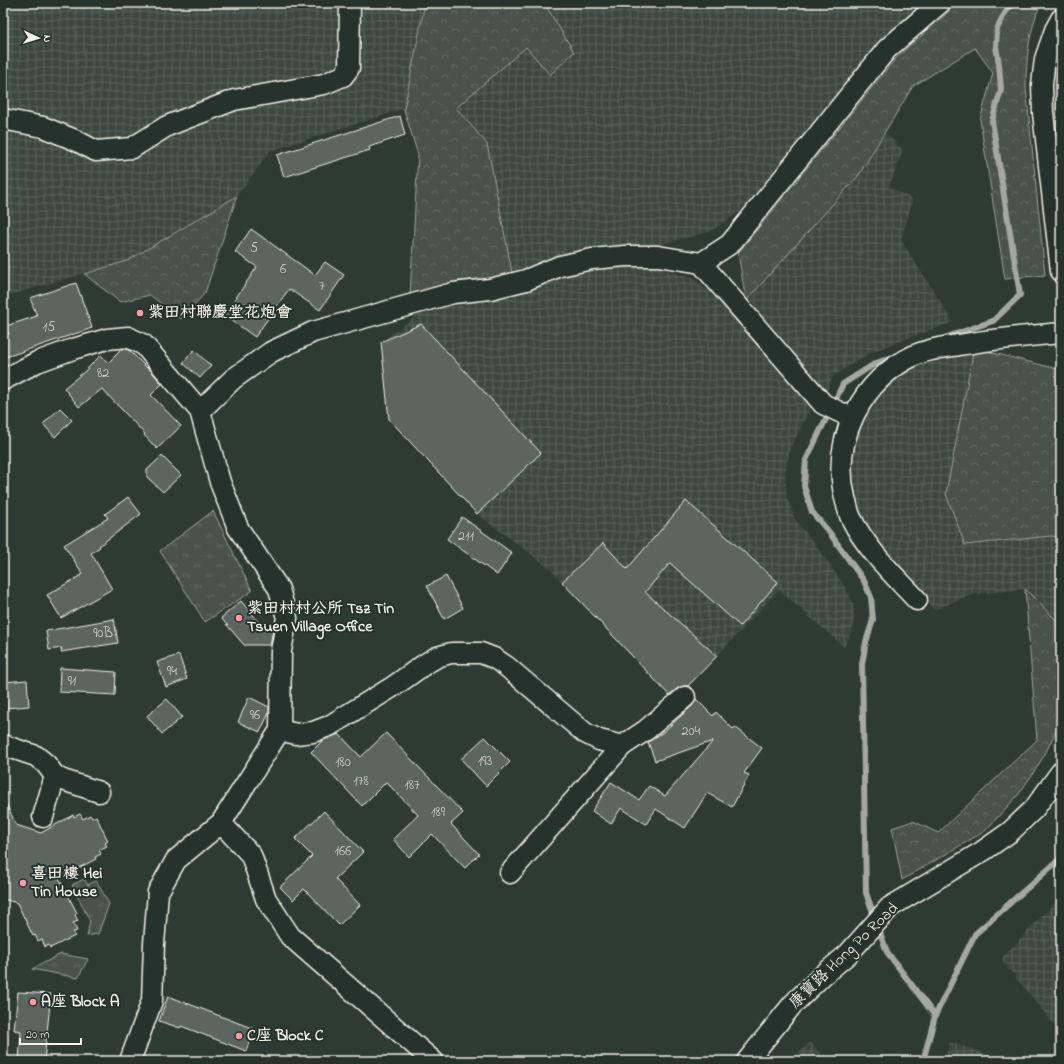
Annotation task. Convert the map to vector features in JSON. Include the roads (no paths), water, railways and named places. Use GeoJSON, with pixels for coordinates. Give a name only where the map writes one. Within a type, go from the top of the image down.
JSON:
{"type":"FeatureCollection","features":[{"type":"Feature","properties":{"kind":"street"},"geometry":{"type":"LineString","coordinates":[[3,119],[44,127],[96,151],[132,148],[167,126],[234,100],[324,84],[343,76],[350,68],[350,3]]}},
{"type":"Feature","properties":{"kind":"street"},"geometry":{"type":"LineString","coordinates":[[701,263],[730,244],[887,49],[940,3]]}},
{"type":"Feature","properties":{"kind":"street"},"geometry":{"type":"LineString","coordinates":[[1061,19],[1055,30],[1045,59],[1042,84],[1043,113],[1061,270]]}},
{"type":"Feature","properties":{"kind":"street"},"geometry":{"type":"LineString","coordinates":[[200,412],[233,378],[271,352],[313,332],[453,292],[490,289],[526,280],[560,266],[592,259],[625,256],[658,256],[701,263],[823,404],[852,418]]}},
{"type":"Feature","properties":{"kind":"street"},"geometry":{"type":"LineString","coordinates":[[917,600],[867,546],[850,516],[842,484],[842,450],[852,418],[863,398],[878,380],[896,366],[916,355],[938,348],[994,339],[1061,333]]}},
{"type":"Feature","properties":{"kind":"street"},"geometry":{"type":"LineString","coordinates":[[3,380],[36,362],[107,339],[128,337],[144,345],[200,412],[220,482],[238,528],[280,589],[287,618],[280,652],[280,730],[221,823],[176,860],[158,892],[152,1001],[130,1061]]}},
{"type":"Feature","properties":{"kind":"street"},"geometry":{"type":"LineString","coordinates":[[280,730],[296,734],[313,732],[329,726],[362,707],[437,657],[452,653],[481,653],[500,662],[586,733],[599,740],[622,746]]}},
{"type":"Feature","properties":{"kind":"street"},"geometry":{"type":"LineString","coordinates":[[510,874],[622,746],[646,730],[685,697]]}},
{"type":"Feature","properties":{"kind":"street"},"geometry":{"type":"LineString","coordinates":[[3,745],[36,756],[46,764],[55,776],[63,780],[99,792]]}},
{"type":"Feature","properties":{"kind":"street","name":"康寶路 Hong Po Road"},"geometry":{"type":"LineString","coordinates":[[747,1061],[793,1004],[823,975],[848,954],[890,907],[983,851],[1010,832],[1034,809],[1061,773]]}},
{"type":"Feature","properties":{"kind":"street"},"geometry":{"type":"LineString","coordinates":[[43,817],[55,776]]}},
{"type":"Feature","properties":{"kind":"street"},"geometry":{"type":"LineString","coordinates":[[221,823],[251,855],[266,899],[290,936],[433,1061]]}},
{"type":"Feature","properties":{"kind":"waterway"},"geometry":{"type":"LineString","coordinates":[[944,338],[993,321],[1020,295],[992,121],[1001,90],[996,47],[997,29],[1005,13],[1013,3]]}},
{"type":"Feature","properties":{"kind":"waterway"},"geometry":{"type":"LineString","coordinates":[[875,918],[866,893],[862,664],[866,642],[873,620],[871,597],[864,581],[829,532],[812,512],[804,486],[806,460],[843,384],[876,363],[896,356]]}},
{"type":"Feature","properties":{"kind":"waterway"},"geometry":{"type":"LineString","coordinates":[[935,1016],[975,934],[1061,858]]}},
{"type":"Feature","properties":{"kind":"waterway"},"geometry":{"type":"LineString","coordinates":[[878,927],[887,952],[935,1016],[923,1061]]}},
{"type":"Feature","properties":{"kind":"place","name":"紫田村聯慶堂花炮會"},"geometry":{"type":"Point","coordinates":[140,313]}},
{"type":"Feature","properties":{"kind":"place","name":"紫田村村公所 Tsz Tin Tsuen Village Office"},"geometry":{"type":"Point","coordinates":[239,618]}},
{"type":"Feature","properties":{"kind":"place","name":"喜田樓 Hei Tin House"},"geometry":{"type":"Point","coordinates":[23,883]}},
{"type":"Feature","properties":{"kind":"place","name":"A座 Block A"},"geometry":{"type":"Point","coordinates":[33,1002]}},
{"type":"Feature","properties":{"kind":"place","name":"C座 Block C"},"geometry":{"type":"Point","coordinates":[239,1036]}}]}
